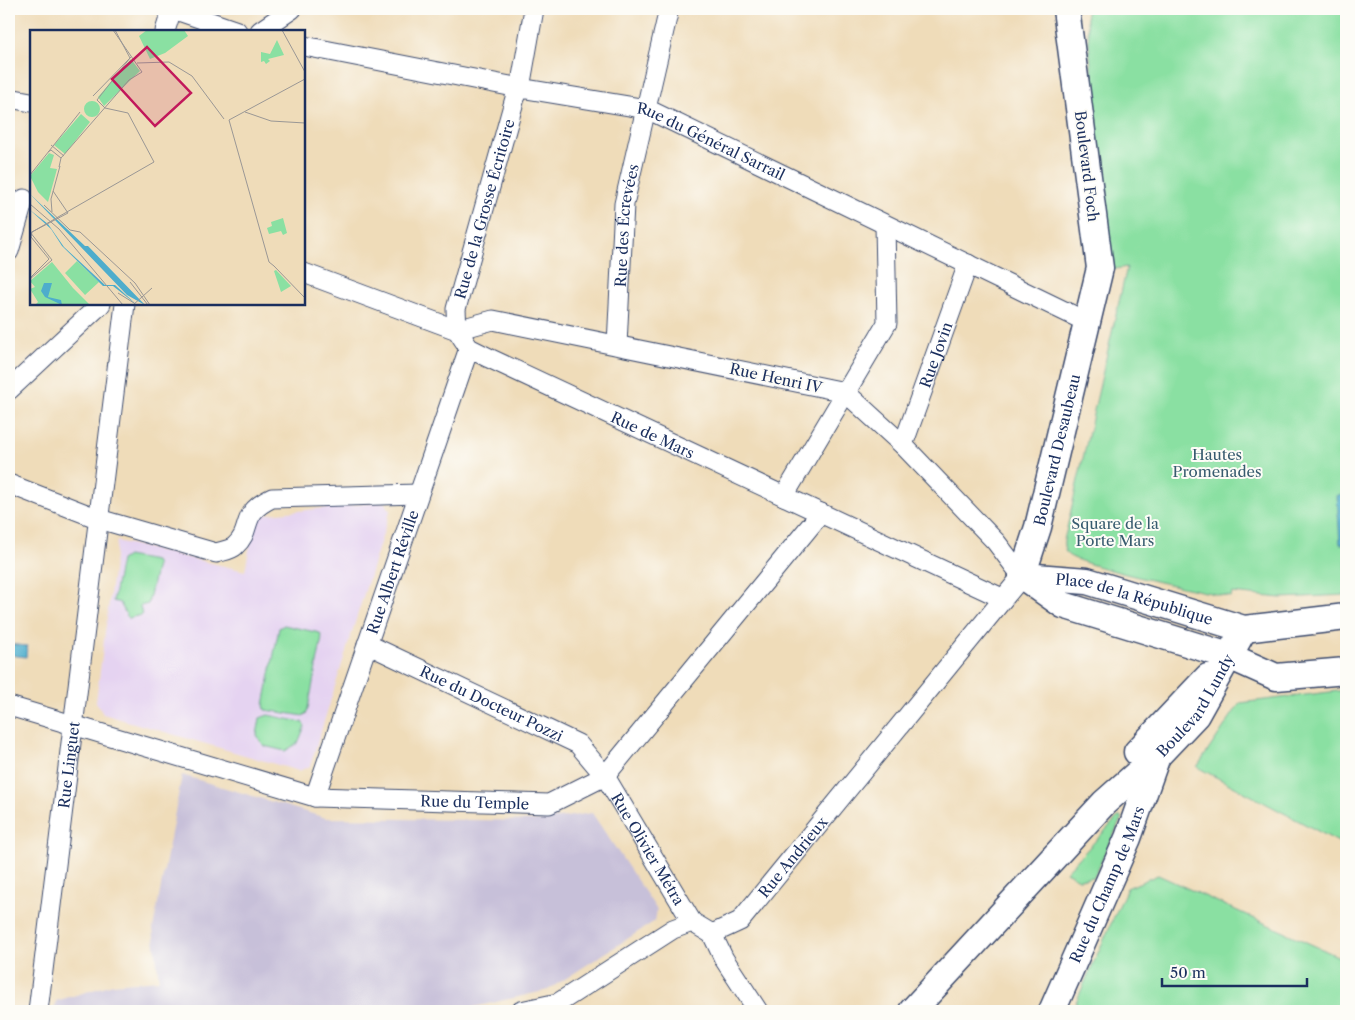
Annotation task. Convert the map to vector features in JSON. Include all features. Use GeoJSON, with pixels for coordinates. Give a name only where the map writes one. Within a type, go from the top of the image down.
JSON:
{"type":"FeatureCollection","features":[{"type":"Feature","properties":{"kind":"main road","name":"Boulevard Foch"},"geometry":{"type":"LineString","coordinates":[[1066,9],[1100,268],[1089,323]]}},
{"type":"Feature","properties":{"kind":"main road","name":"Boulevard Desaubeau"},"geometry":{"type":"LineString","coordinates":[[1022,576],[1038,527],[1089,323]]}},
{"type":"Feature","properties":{"kind":"main road","name":"Place de la République"},"geometry":{"type":"LineString","coordinates":[[1022,576],[1087,581],[1244,629],[1346,617]]}},
{"type":"Feature","properties":{"kind":"main road","name":"Place de la République"},"geometry":{"type":"LineString","coordinates":[[1022,576],[1063,605],[1228,656],[1276,677],[1340,669]]}},
{"type":"Feature","properties":{"kind":"main road"},"geometry":{"type":"LineString","coordinates":[[1228,656],[1244,629]]}},
{"type":"Feature","properties":{"kind":"main road","name":"Boulevard Lundy"},"geometry":{"type":"LineString","coordinates":[[912,1011],[1104,803],[1157,756],[1196,715],[1228,656]]}},
{"type":"Feature","properties":{"kind":"main road","name":"Boulevard Lundy"},"geometry":{"type":"LineString","coordinates":[[1104,803],[1134,756],[1184,700],[1228,656]]}},
{"type":"Feature","properties":{"kind":"main road","name":"Rue du Champ de Mars"},"geometry":{"type":"LineString","coordinates":[[1052,1011],[1128,838],[1157,756]]}},
{"type":"Feature","properties":{"kind":"street"},"geometry":{"type":"LineString","coordinates":[[165,30],[172,9],[234,30]]}},
{"type":"Feature","properties":{"kind":"street"},"geometry":{"type":"LineString","coordinates":[[261,30],[292,9]]}},
{"type":"Feature","properties":{"kind":"street","name":"Rue de la Grosse Écritoire"},"geometry":{"type":"LineString","coordinates":[[457,330],[456,309],[520,88],[534,9]]}},
{"type":"Feature","properties":{"kind":"street","name":"Rue des Écrevées"},"geometry":{"type":"LineString","coordinates":[[617,345],[624,204],[669,9]]}},
{"type":"Feature","properties":{"kind":"street","name":"Rue du Général Sarrail"},"geometry":{"type":"LineString","coordinates":[[305,46],[520,88],[647,108],[1089,323]]}},
{"type":"Feature","properties":{"kind":"street"},"geometry":{"type":"LineString","coordinates":[[9,98],[30,102]]}},
{"type":"Feature","properties":{"kind":"street"},"geometry":{"type":"LineString","coordinates":[[9,251],[21,198]]}},
{"type":"Feature","properties":{"kind":"street"},"geometry":{"type":"LineString","coordinates":[[784,496],[887,323],[885,225]]}},
{"type":"Feature","properties":{"kind":"street","name":"Rue Jovin"},"geometry":{"type":"LineString","coordinates":[[903,445],[968,264]]}},
{"type":"Feature","properties":{"kind":"street"},"geometry":{"type":"LineString","coordinates":[[305,273],[457,330],[469,348]]}},
{"type":"Feature","properties":{"kind":"street"},"geometry":{"type":"LineString","coordinates":[[9,390],[100,305]]}},
{"type":"Feature","properties":{"kind":"street","name":"Rue Linguet"},"geometry":{"type":"LineString","coordinates":[[38,1011],[126,305]]}},
{"type":"Feature","properties":{"kind":"street","name":"Rue Henri IV"},"geometry":{"type":"LineString","coordinates":[[457,330],[493,320],[845,392]]}},
{"type":"Feature","properties":{"kind":"street","name":"Rue Albert Réville"},"geometry":{"type":"LineString","coordinates":[[315,797],[469,348]]}},
{"type":"Feature","properties":{"kind":"street","name":"Rue de Mars"},"geometry":{"type":"LineString","coordinates":[[469,348],[1002,598]]}},
{"type":"Feature","properties":{"kind":"street"},"geometry":{"type":"LineString","coordinates":[[845,392],[903,445],[996,542],[1022,576],[1002,598]]}},
{"type":"Feature","properties":{"kind":"street"},"geometry":{"type":"LineString","coordinates":[[9,484],[99,519],[216,553],[234,548],[243,536],[249,516],[258,505],[272,498],[418,494]]}},
{"type":"Feature","properties":{"kind":"street","name":"Rue du Temple"},"geometry":{"type":"LineString","coordinates":[[9,706],[315,797],[549,804],[605,776],[821,513]]}},
{"type":"Feature","properties":{"kind":"street","name":"Rue Andrieux"},"geometry":{"type":"LineString","coordinates":[[712,934],[740,921],[1002,598]]}},
{"type":"Feature","properties":{"kind":"street","name":"Rue du Docteur Pozzi"},"geometry":{"type":"LineString","coordinates":[[368,644],[578,744],[605,776]]}},
{"type":"Feature","properties":{"kind":"street","name":"Rue Olivier Métra"},"geometry":{"type":"LineString","coordinates":[[605,776],[692,922]]}},
{"type":"Feature","properties":{"kind":"street"},"geometry":{"type":"LineString","coordinates":[[521,1011],[558,1003],[673,929],[692,922],[712,934],[724,959],[758,1011]]}},
{"type":"Feature","properties":{"kind":"shaded area"},"geometry":{"type":"Polygon","coordinates":[[[384,502],[390,511],[310,766],[299,771],[103,714],[96,702],[117,541],[245,571],[255,520],[260,515],[384,502]]]}},
{"type":"Feature","properties":{"kind":"shaded area"},"geometry":{"type":"Polygon","coordinates":[[[182,775],[326,818],[539,821],[592,813],[657,910],[655,921],[548,990],[457,1011],[54,1011],[56,1001],[113,984],[159,980],[153,929],[182,775]]]}},
{"type":"Feature","properties":{"kind":"green space","name":"Hautes Promenades"},"geometry":{"type":"Polygon","coordinates":[[[1086,9],[1346,9],[1346,595],[1281,598],[1232,593],[1231,597],[1118,572],[1076,559],[1065,551],[1065,537],[1127,267],[1109,270],[1086,9]]]}},
{"type":"Feature","properties":{"kind":"green space"},"geometry":{"type":"Polygon","coordinates":[[[127,556],[155,561],[157,565],[148,604],[140,606],[142,615],[128,618],[120,603],[113,601],[121,560],[127,556]]]}},
{"type":"Feature","properties":{"kind":"green space"},"geometry":{"type":"Polygon","coordinates":[[[284,625],[320,633],[322,638],[307,713],[304,716],[265,710],[264,705],[279,628],[284,625]]]}},
{"type":"Feature","properties":{"kind":"green space"},"geometry":{"type":"Polygon","coordinates":[[[1346,690],[1346,846],[1197,767],[1240,703],[1346,690]]]}},
{"type":"Feature","properties":{"kind":"green space"},"geometry":{"type":"Polygon","coordinates":[[[268,715],[302,722],[305,726],[298,743],[285,751],[264,746],[257,735],[260,718],[268,715]]]}},
{"type":"Feature","properties":{"kind":"green space"},"geometry":{"type":"Polygon","coordinates":[[[1118,817],[1122,817],[1094,877],[1079,879],[1066,872],[1118,817]]]}},
{"type":"Feature","properties":{"kind":"green space"},"geometry":{"type":"Polygon","coordinates":[[[1158,875],[1346,960],[1346,1011],[1072,1011],[1127,888],[1158,875]]]}},
{"type":"Feature","properties":{"kind":"water"},"geometry":{"type":"Polygon","coordinates":[[[1337,495],[1346,495],[1346,544],[1340,544],[1337,495]]]}},
{"type":"Feature","properties":{"kind":"water"},"geometry":{"type":"Polygon","coordinates":[[[9,644],[27,646],[26,657],[9,655],[9,644]]]}},
{"type":"Feature","properties":{"kind":"park label","name":"Square de la Porte Mars"},"geometry":{"type":"Point","coordinates":[1115,532]}}]}
